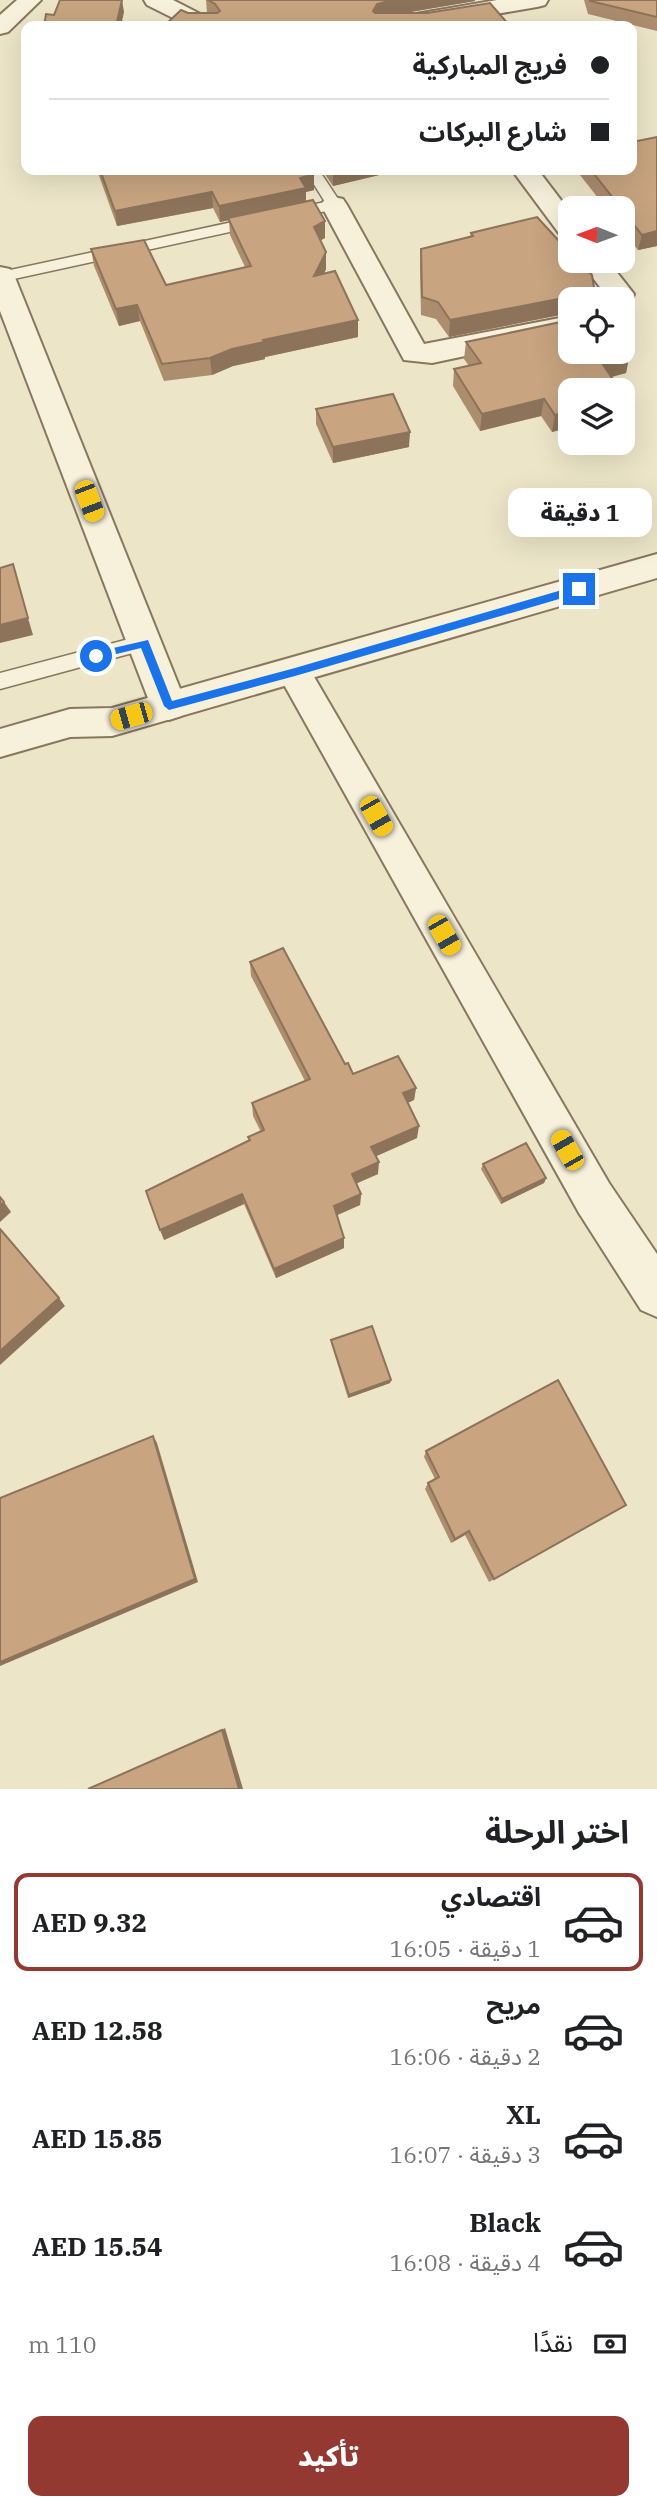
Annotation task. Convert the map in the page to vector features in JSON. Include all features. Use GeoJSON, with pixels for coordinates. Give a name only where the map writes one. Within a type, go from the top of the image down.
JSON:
{"type":"FeatureCollection","features":[{"type":"Feature","properties":{"kind":"street"},"geometry":{"type":"LineString","coordinates":[[0,27],[30,0]]}},
{"type":"Feature","properties":{"kind":"street"},"geometry":{"type":"LineString","coordinates":[[155,0],[196,21]]}},
{"type":"Feature","properties":{"kind":"street"},"geometry":{"type":"LineString","coordinates":[[434,21],[537,0]]}},
{"type":"Feature","properties":{"kind":"street"},"geometry":{"type":"LineString","coordinates":[[529,175],[558,214]]}},
{"type":"Feature","properties":{"kind":"street"},"geometry":{"type":"LineString","coordinates":[[334,205],[414,353],[432,354],[558,328]]}},
{"type":"Feature","properties":{"kind":"street"},"geometry":{"type":"LineString","coordinates":[[603,273],[614,287]]}},
{"type":"Feature","properties":{"kind":"street"},"geometry":{"type":"LineString","coordinates":[[0,276],[169,706]]}},
{"type":"Feature","properties":{"kind":"street"},"geometry":{"type":"LineString","coordinates":[[0,765],[90,738],[112,722],[295,672],[657,566]]}},
{"type":"Feature","properties":{"kind":"street"},"geometry":{"type":"LineString","coordinates":[[295,672],[594,1198],[657,1294]]}},
{"type":"Feature","properties":{"kind":"street"},"geometry":{"type":"LineString","coordinates":[[0,743],[75,722],[94,719],[112,722]]}},
{"type":"Feature","properties":{"kind":"lane"},"geometry":{"type":"LineString","coordinates":[[0,276],[334,205],[315,175]]}},
{"type":"Feature","properties":{"kind":"lane"},"geometry":{"type":"LineString","coordinates":[[0,681],[145,643]]}},
{"type":"Feature","properties":{"kind":"building"},"geometry":{"type":"Polygon","coordinates":[[[60,0],[122,0],[117,21],[45,21],[46,14],[54,15],[60,0]]]}},
{"type":"Feature","properties":{"kind":"building"},"geometry":{"type":"Polygon","coordinates":[[[208,0],[393,0],[377,4],[373,11],[427,13],[490,3],[506,21],[169,21],[181,10],[188,13],[217,13],[220,11],[208,0]]]}},
{"type":"Feature","properties":{"kind":"building"},"geometry":{"type":"Polygon","coordinates":[[[657,0],[657,17],[590,1],[657,0]]]}},
{"type":"Feature","properties":{"kind":"building"},"geometry":{"type":"Polygon","coordinates":[[[657,137],[657,231],[642,235],[635,226],[635,196],[612,196],[595,175],[637,175],[637,141],[657,137]]]}},
{"type":"Feature","properties":{"kind":"building"},"geometry":{"type":"Polygon","coordinates":[[[102,175],[310,175],[300,178],[306,188],[219,206],[212,192],[115,211],[102,175]]]}},
{"type":"Feature","properties":{"kind":"building"},"geometry":{"type":"Polygon","coordinates":[[[313,200],[325,221],[314,227],[326,252],[314,276],[335,271],[358,320],[263,340],[264,342],[232,349],[210,358],[162,364],[137,305],[116,309],[91,249],[144,240],[166,285],[251,266],[228,218],[313,200]]]}},
{"type":"Feature","properties":{"kind":"building"},"geometry":{"type":"Polygon","coordinates":[[[537,217],[558,240],[558,273],[590,273],[594,287],[558,287],[558,299],[450,320],[438,302],[422,297],[421,249],[473,236],[471,233],[537,217]]]}},
{"type":"Feature","properties":{"kind":"building"},"geometry":{"type":"Polygon","coordinates":[[[558,323],[558,364],[603,364],[612,378],[558,378],[558,414],[555,415],[544,399],[482,414],[454,369],[481,363],[466,342],[558,323]]]}},
{"type":"Feature","properties":{"kind":"building"},"geometry":{"type":"Polygon","coordinates":[[[393,394],[410,432],[333,447],[316,409],[393,394]]]}},
{"type":"Feature","properties":{"kind":"building"},"geometry":{"type":"Polygon","coordinates":[[[13,564],[28,618],[0,625],[0,568],[13,564]]]}},
{"type":"Feature","properties":{"kind":"building"},"geometry":{"type":"Polygon","coordinates":[[[283,948],[345,1064],[348,1063],[353,1074],[398,1056],[416,1088],[403,1093],[419,1126],[371,1147],[379,1162],[352,1174],[361,1194],[334,1206],[344,1238],[274,1269],[242,1194],[160,1230],[146,1191],[250,1140],[248,1137],[264,1130],[252,1103],[310,1079],[250,962],[283,948]]]}},
{"type":"Feature","properties":{"kind":"building"},"geometry":{"type":"Polygon","coordinates":[[[526,1143],[546,1178],[502,1199],[483,1164],[526,1143]]]}},
{"type":"Feature","properties":{"kind":"building"},"geometry":{"type":"Polygon","coordinates":[[[0,1229],[59,1298],[0,1351],[0,1229]]]}},
{"type":"Feature","properties":{"kind":"building"},"geometry":{"type":"Polygon","coordinates":[[[372,1326],[391,1380],[349,1395],[331,1340],[372,1326]]]}},
{"type":"Feature","properties":{"kind":"building"},"geometry":{"type":"Polygon","coordinates":[[[558,1380],[626,1505],[494,1579],[469,1531],[455,1539],[428,1483],[439,1477],[426,1451],[558,1380]]]}},
{"type":"Feature","properties":{"kind":"building"},"geometry":{"type":"Polygon","coordinates":[[[153,1436],[195,1579],[0,1662],[0,1498],[153,1436]]]}},
{"type":"Feature","properties":{"kind":"building"},"geometry":{"type":"Polygon","coordinates":[[[222,1730],[239,1789],[88,1789],[222,1730]]]}},
{"type":"Feature","properties":{"kind":"route"},"geometry":{"type":"LineString","coordinates":[[96,656],[145,643],[169,706],[579,589]]}}]}
